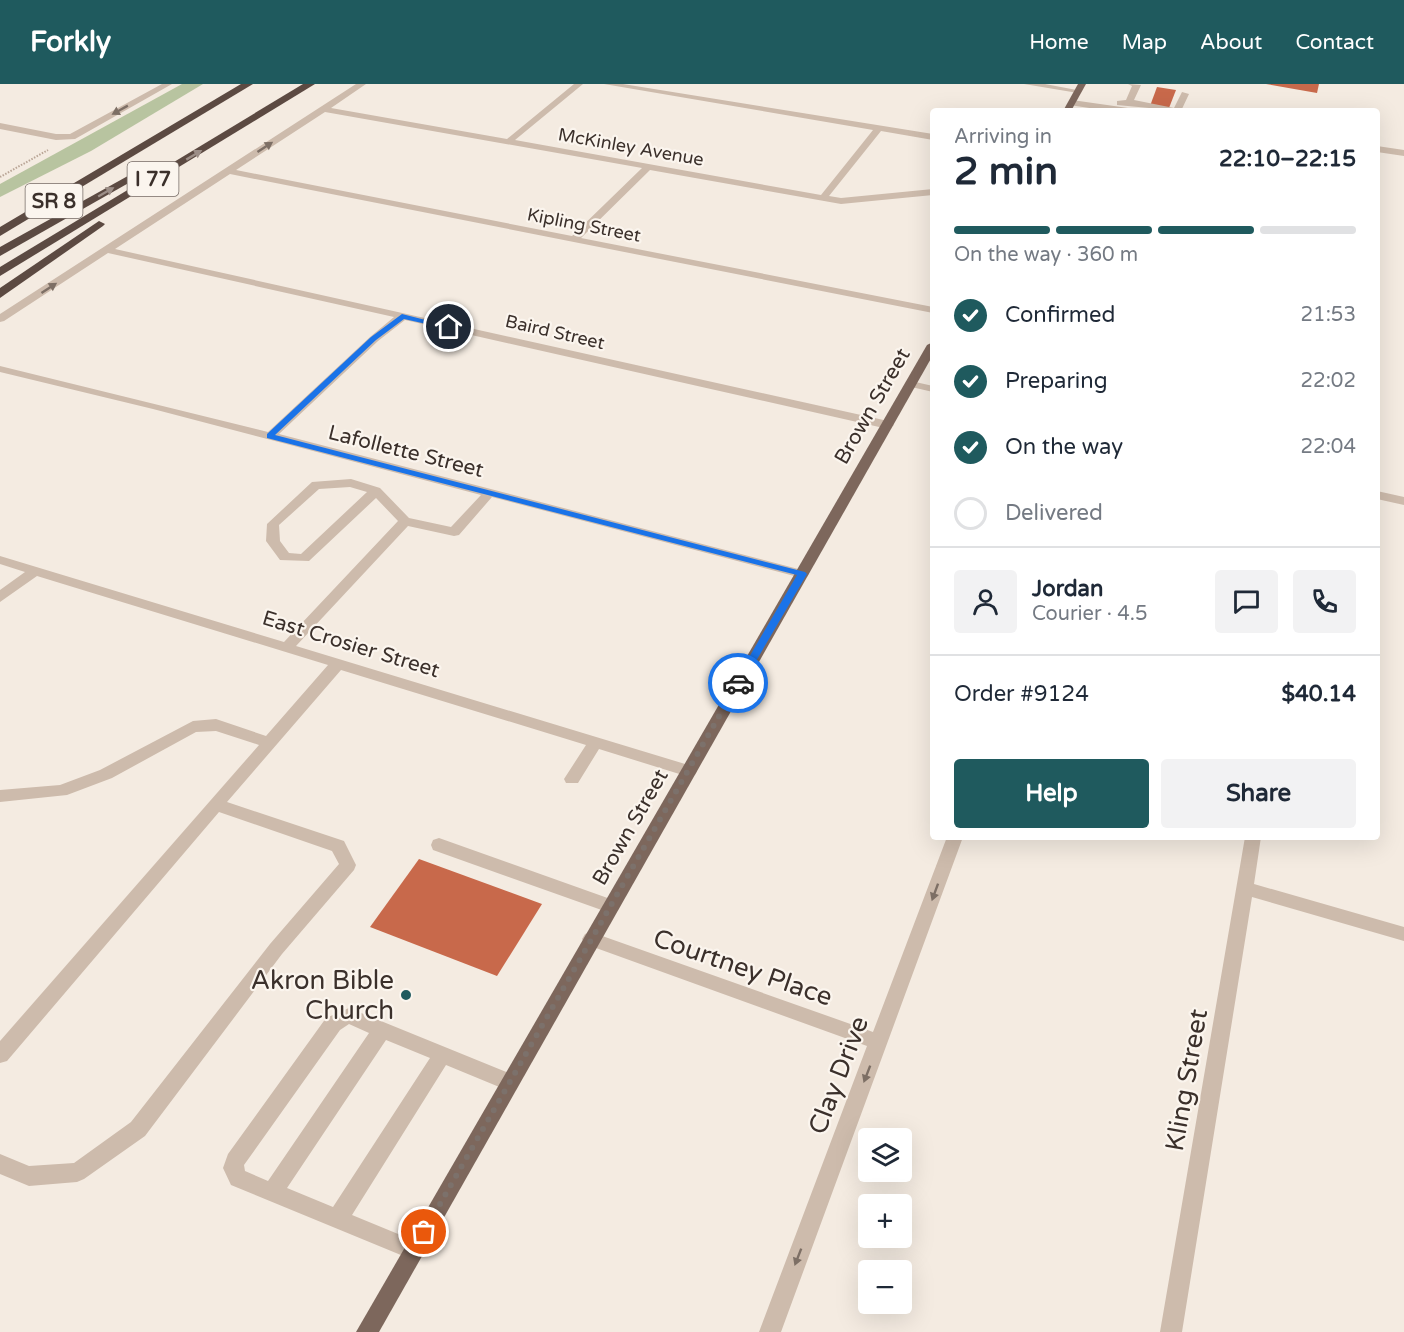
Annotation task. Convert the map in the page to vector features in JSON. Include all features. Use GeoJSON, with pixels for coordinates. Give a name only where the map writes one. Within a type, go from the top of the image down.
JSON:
{"type":"FeatureCollection","features":[{"type":"Feature","properties":{"kind":"highway","name":"I 77"},"geometry":{"type":"LineString","coordinates":[[0,222],[109,169],[248,84]]}},
{"type":"Feature","properties":{"kind":"highway","name":"SR 8"},"geometry":{"type":"LineString","coordinates":[[0,252],[159,166],[288,84]]}},
{"type":"Feature","properties":{"kind":"highway","name":"I 77"},"geometry":{"type":"LineString","coordinates":[[0,272],[159,166],[310,84]]}},
{"type":"Feature","properties":{"kind":"highway"},"geometry":{"type":"LineString","coordinates":[[0,294],[120,210],[159,166]]}},
{"type":"Feature","properties":{"kind":"highway","name":"SR 8"},"geometry":{"type":"LineString","coordinates":[[0,232],[109,169]]}},
{"type":"Feature","properties":{"kind":"main road"},"geometry":{"type":"LineString","coordinates":[[1070,107],[1080,88]]}},
{"type":"Feature","properties":{"kind":"main road","name":"Brown Street"},"geometry":{"type":"LineString","coordinates":[[367,1332],[930,350]]}},
{"type":"Feature","properties":{"kind":"street"},"geometry":{"type":"LineString","coordinates":[[0,126],[72,137],[168,84]]}},
{"type":"Feature","properties":{"kind":"street"},"geometry":{"type":"LineString","coordinates":[[0,320],[362,84]]}},
{"type":"Feature","properties":{"kind":"street"},"geometry":{"type":"LineString","coordinates":[[507,142],[579,84]]}},
{"type":"Feature","properties":{"kind":"street"},"geometry":{"type":"LineString","coordinates":[[608,84],[930,136]]}},
{"type":"Feature","properties":{"kind":"street"},"geometry":{"type":"LineString","coordinates":[[1028,84],[1080,88]]}},
{"type":"Feature","properties":{"kind":"street"},"geometry":{"type":"LineString","coordinates":[[1132,84],[1137,85],[1128,106],[1148,108]]}},
{"type":"Feature","properties":{"kind":"street"},"geometry":{"type":"LineString","coordinates":[[1178,108],[1185,94]]}},
{"type":"Feature","properties":{"kind":"street"},"geometry":{"type":"LineString","coordinates":[[1070,107],[1086,108]]}},
{"type":"Feature","properties":{"kind":"street","name":"McKinley Avenue"},"geometry":{"type":"LineString","coordinates":[[325,109],[823,198],[856,201],[930,192]]}},
{"type":"Feature","properties":{"kind":"street"},"geometry":{"type":"LineString","coordinates":[[823,198],[879,128]]}},
{"type":"Feature","properties":{"kind":"street"},"geometry":{"type":"LineString","coordinates":[[1380,149],[1404,153]]}},
{"type":"Feature","properties":{"kind":"street"},"geometry":{"type":"LineString","coordinates":[[573,240],[648,167]]}},
{"type":"Feature","properties":{"kind":"street","name":"Kipling Street"},"geometry":{"type":"LineString","coordinates":[[229,171],[930,308]]}},
{"type":"Feature","properties":{"kind":"street","name":"Baird Street"},"geometry":{"type":"LineString","coordinates":[[108,250],[888,425]]}},
{"type":"Feature","properties":{"kind":"street"},"geometry":{"type":"LineString","coordinates":[[270,436],[374,339],[402,316]]}},
{"type":"Feature","properties":{"kind":"street","name":"Lafollette Street"},"geometry":{"type":"LineString","coordinates":[[0,369],[270,436],[802,574]]}},
{"type":"Feature","properties":{"kind":"street"},"geometry":{"type":"LineString","coordinates":[[911,384],[930,388]]}},
{"type":"Feature","properties":{"kind":"street"},"geometry":{"type":"LineString","coordinates":[[376,491],[304,558],[285,557],[273,541],[273,524],[316,485],[351,483],[376,491],[405,521],[454,531],[489,493]]}},
{"type":"Feature","properties":{"kind":"street"},"geometry":{"type":"LineString","coordinates":[[1380,496],[1404,501]]}},
{"type":"Feature","properties":{"kind":"street"},"geometry":{"type":"LineString","coordinates":[[287,647],[405,521]]}},
{"type":"Feature","properties":{"kind":"street","name":"East Crosier Street"},"geometry":{"type":"LineString","coordinates":[[0,560],[689,771]]}},
{"type":"Feature","properties":{"kind":"street"},"geometry":{"type":"LineString","coordinates":[[0,597],[34,572]]}},
{"type":"Feature","properties":{"kind":"street"},"geometry":{"type":"LineString","coordinates":[[0,1055],[339,663]]}},
{"type":"Feature","properties":{"kind":"street"},"geometry":{"type":"LineString","coordinates":[[0,796],[61,791],[106,774],[193,727],[216,725],[271,743]]}},
{"type":"Feature","properties":{"kind":"street"},"geometry":{"type":"LineString","coordinates":[[572,779],[596,742]]}},
{"type":"Feature","properties":{"kind":"street"},"geometry":{"type":"LineString","coordinates":[[0,1164],[29,1176],[77,1172],[138,1129],[276,949],[348,865],[338,846],[217,805]]}},
{"type":"Feature","properties":{"kind":"street","name":"Clay Drive"},"geometry":{"type":"LineString","coordinates":[[770,1332],[954,840]]}},
{"type":"Feature","properties":{"kind":"street","name":"Kling Street"},"geometry":{"type":"LineString","coordinates":[[1171,1332],[1252,840]]}},
{"type":"Feature","properties":{"kind":"street"},"geometry":{"type":"LineString","coordinates":[[439,845],[610,906]]}},
{"type":"Feature","properties":{"kind":"street"},"geometry":{"type":"LineString","coordinates":[[1244,888],[1404,934]]}},
{"type":"Feature","properties":{"kind":"street","name":"Courtney Place"},"geometry":{"type":"LineString","coordinates":[[591,939],[879,1042]]}},
{"type":"Feature","properties":{"kind":"street"},"geometry":{"type":"LineString","coordinates":[[413,1250],[238,1178],[233,1168],[235,1161],[333,1024],[342,1018],[349,1016],[509,1082]]}},
{"type":"Feature","properties":{"kind":"street"},"geometry":{"type":"LineString","coordinates":[[272,1192],[382,1030]]}},
{"type":"Feature","properties":{"kind":"street"},"geometry":{"type":"LineString","coordinates":[[337,1220],[442,1055]]}},
{"type":"Feature","properties":{"kind":"path"},"geometry":{"type":"LineString","coordinates":[[0,177],[72,137]]}},
{"type":"Feature","properties":{"kind":"green space"},"geometry":{"type":"Polygon","coordinates":[[[182,84],[203,84],[91,151],[0,197],[0,184],[182,84]]]}},
{"type":"Feature","properties":{"kind":"building"},"geometry":{"type":"Polygon","coordinates":[[[1266,84],[1319,84],[1317,93],[1266,84]]]}},
{"type":"Feature","properties":{"kind":"building"},"geometry":{"type":"Polygon","coordinates":[[[1157,87],[1176,90],[1169,108],[1150,106],[1157,87]]]}},
{"type":"Feature","properties":{"kind":"building"},"geometry":{"type":"Polygon","coordinates":[[[419,859],[542,904],[497,976],[370,927],[419,859]]]}},
{"type":"Feature","properties":{"kind":"way so far"},"geometry":{"type":"LineString","coordinates":[[424,1232],[738,683]]}},
{"type":"Feature","properties":{"kind":"place","name":"Akron Bible Church"},"geometry":{"type":"Point","coordinates":[406,995]}},
{"type":"Feature","properties":{"kind":"route"},"geometry":{"type":"LineString","coordinates":[[449,327],[402,316],[374,339],[270,436],[802,574],[738,683]]}}]}
